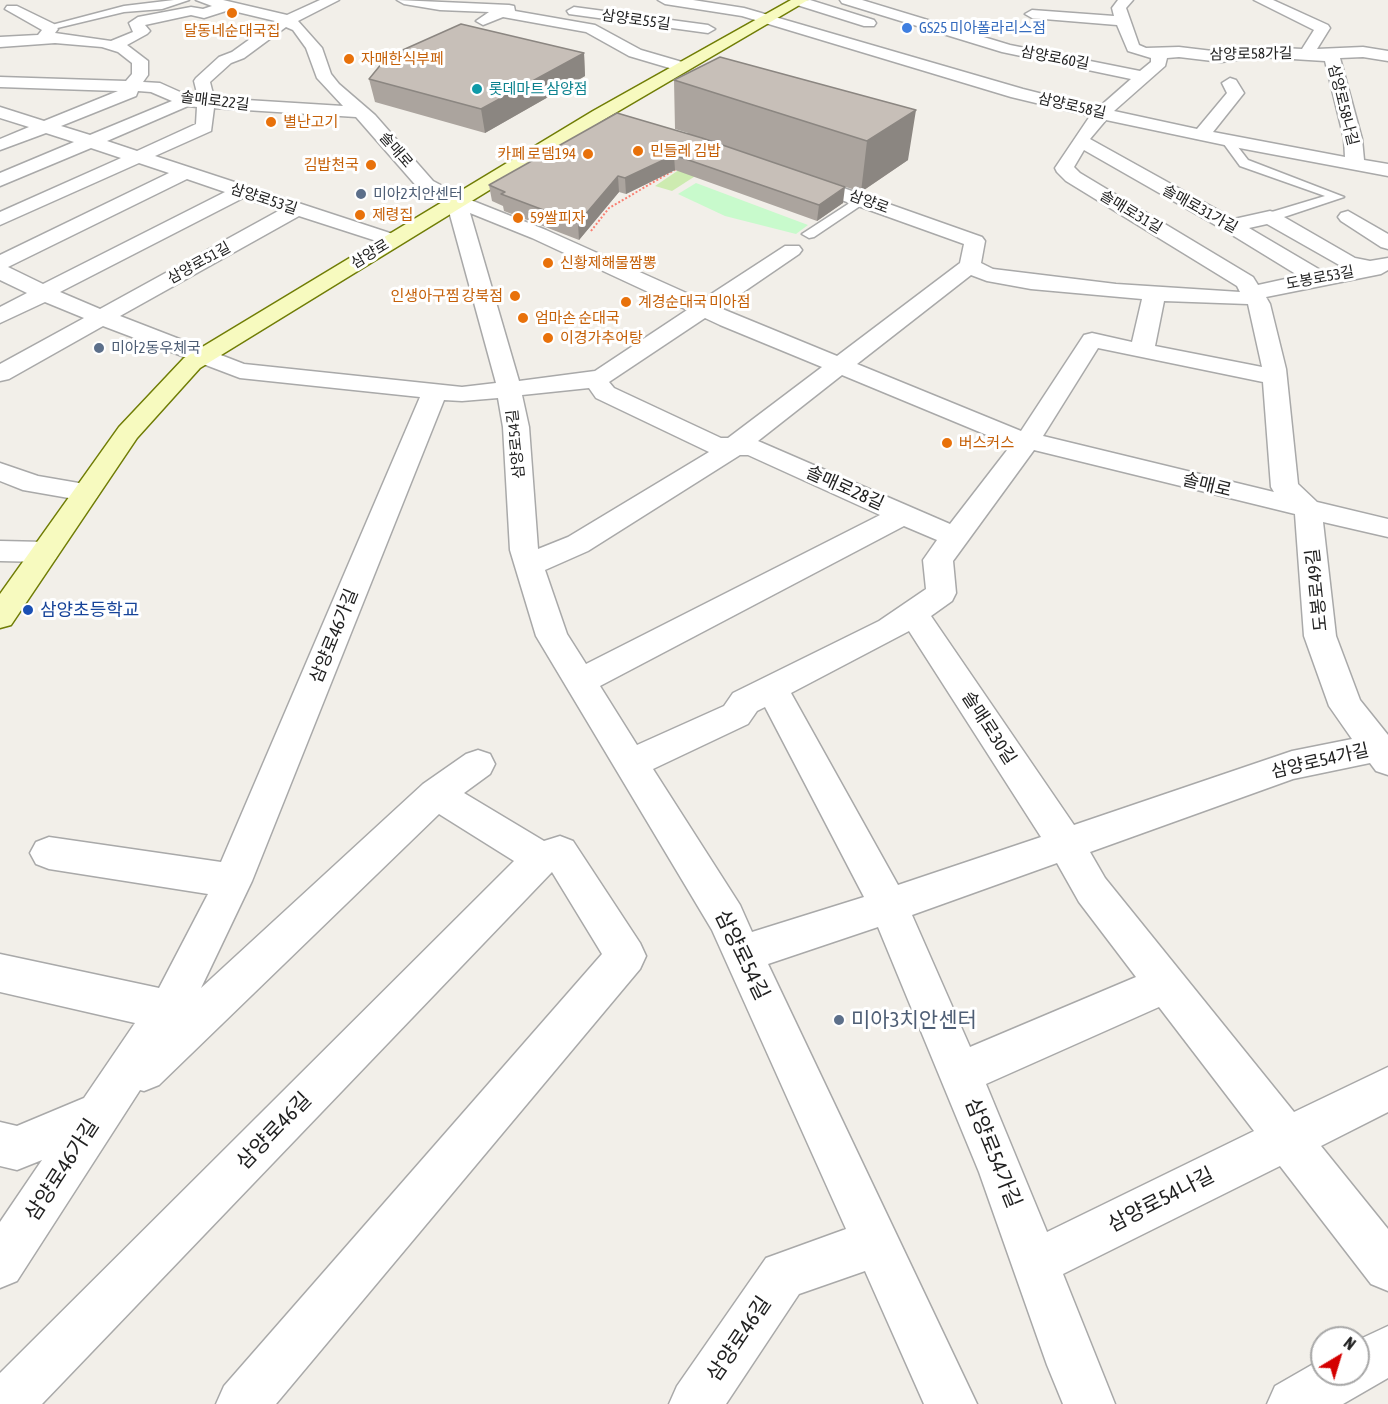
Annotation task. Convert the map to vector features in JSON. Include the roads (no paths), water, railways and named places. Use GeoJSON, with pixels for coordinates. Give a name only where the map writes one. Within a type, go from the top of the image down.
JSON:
{"type":"FeatureCollection","features":[{"type":"Feature","properties":{"kind":"main road","name":"삼양로"},"geometry":{"type":"LineString","coordinates":[[0,617],[128,433],[192,363],[456,201],[683,67],[712,39],[766,19],[800,1]]}},
{"type":"Feature","properties":{"kind":"street"},"geometry":{"type":"LineString","coordinates":[[0,144],[130,92],[130,86],[140,75],[140,61],[123,49],[46,32],[12,9],[31,0]]}},
{"type":"Feature","properties":{"kind":"street","name":"솔매로"},"geometry":{"type":"LineString","coordinates":[[203,0],[287,21],[298,27],[314,48],[322,75],[333,88],[361,112],[426,185],[456,201],[576,251],[705,309],[1027,441],[1388,528]]}},
{"type":"Feature","properties":{"kind":"street"},"geometry":{"type":"LineString","coordinates":[[302,0],[325,3]]}},
{"type":"Feature","properties":{"kind":"street","name":"삼양로55길"},"geometry":{"type":"LineString","coordinates":[[408,0],[465,8],[507,9],[528,2],[712,39]]}},
{"type":"Feature","properties":{"kind":"street"},"geometry":{"type":"LineString","coordinates":[[465,8],[480,0]]}},
{"type":"Feature","properties":{"kind":"street","name":"삼양로58길"},"geometry":{"type":"LineString","coordinates":[[664,0],[727,5],[766,19],[1017,93],[1102,113],[1201,135],[1388,170]]}},
{"type":"Feature","properties":{"kind":"street","name":"삼양로60길"},"geometry":{"type":"LineString","coordinates":[[847,0],[990,44],[1007,41],[1142,76]]}},
{"type":"Feature","properties":{"kind":"street","name":"삼양로58가길"},"geometry":{"type":"LineString","coordinates":[[1261,0],[1320,25],[1323,28],[1308,52],[1319,54]]}},
{"type":"Feature","properties":{"kind":"street","name":"삼양로"},"geometry":{"type":"LineString","coordinates":[[800,1],[884,31],[856,46]]}},
{"type":"Feature","properties":{"kind":"street"},"geometry":{"type":"LineString","coordinates":[[0,219],[205,127],[202,81],[225,60],[238,55],[287,21],[325,3]]}},
{"type":"Feature","properties":{"kind":"street"},"geometry":{"type":"LineString","coordinates":[[112,46],[138,35],[142,31],[136,23],[143,20],[191,11],[204,14],[228,5]]}},
{"type":"Feature","properties":{"kind":"street"},"geometry":{"type":"LineString","coordinates":[[712,39],[727,5]]}},
{"type":"Feature","properties":{"kind":"street"},"geometry":{"type":"LineString","coordinates":[[899,16],[925,5]]}},
{"type":"Feature","properties":{"kind":"street"},"geometry":{"type":"LineString","coordinates":[[1030,7],[1123,10],[1133,48],[1158,54],[1159,63],[1102,113]]}},
{"type":"Feature","properties":{"kind":"street"},"geometry":{"type":"LineString","coordinates":[[483,21],[507,9]]}},
{"type":"Feature","properties":{"kind":"street","name":"삼양로55길"},"geometry":{"type":"LineString","coordinates":[[507,9],[508,14],[590,28],[635,53],[683,67]]}},
{"type":"Feature","properties":{"kind":"street"},"geometry":{"type":"LineString","coordinates":[[0,42],[46,32]]}},
{"type":"Feature","properties":{"kind":"street"},"geometry":{"type":"LineString","coordinates":[[945,72],[976,62],[1007,41]]}},
{"type":"Feature","properties":{"kind":"street","name":"삼양로58가길"},"geometry":{"type":"LineString","coordinates":[[1158,54],[1179,52],[1221,57],[1260,52],[1319,54],[1363,52],[1388,56]]}},
{"type":"Feature","properties":{"kind":"street","name":"삼양로58나길"},"geometry":{"type":"LineString","coordinates":[[1319,54],[1332,58],[1353,139],[1355,164]]}},
{"type":"Feature","properties":{"kind":"street","name":"솔매로22길"},"geometry":{"type":"LineString","coordinates":[[0,82],[154,87],[186,101],[361,112]]}},
{"type":"Feature","properties":{"kind":"street"},"geometry":{"type":"LineString","coordinates":[[1201,135],[1236,93],[1230,83]]}},
{"type":"Feature","properties":{"kind":"street"},"geometry":{"type":"LineString","coordinates":[[0,180],[186,101]]}},
{"type":"Feature","properties":{"kind":"street","name":"삼양로53길"},"geometry":{"type":"LineString","coordinates":[[0,112],[392,240]]}},
{"type":"Feature","properties":{"kind":"street","name":"솔매로31길"},"geometry":{"type":"LineString","coordinates":[[1102,113],[1080,141],[1064,168],[1073,177],[1245,282],[1259,304],[1274,374],[1286,487],[1308,509]]}},
{"type":"Feature","properties":{"kind":"street"},"geometry":{"type":"LineString","coordinates":[[599,115],[625,124]]}},
{"type":"Feature","properties":{"kind":"street"},"geometry":{"type":"LineString","coordinates":[[0,126],[19,118]]}},
{"type":"Feature","properties":{"kind":"street","name":"솔매로31가길"},"geometry":{"type":"LineString","coordinates":[[1080,141],[1318,278]]}},
{"type":"Feature","properties":{"kind":"street"},"geometry":{"type":"LineString","coordinates":[[0,263],[185,173]]}},
{"type":"Feature","properties":{"kind":"street","name":"삼양로"},"geometry":{"type":"LineString","coordinates":[[785,173],[975,241],[970,266]]}},
{"type":"Feature","properties":{"kind":"street"},"geometry":{"type":"LineString","coordinates":[[1113,201],[1163,188]]}},
{"type":"Feature","properties":{"kind":"street"},"geometry":{"type":"LineString","coordinates":[[0,316],[45,293],[53,286],[241,191]]}},
{"type":"Feature","properties":{"kind":"street","name":"삼양로54길"},"geometry":{"type":"LineString","coordinates":[[456,201],[468,234],[509,391],[516,427],[524,550],[552,636],[726,918],[951,1404]]}},
{"type":"Feature","properties":{"kind":"street","name":"삼양로51길"},"geometry":{"type":"LineString","coordinates":[[0,374],[297,209]]}},
{"type":"Feature","properties":{"kind":"street"},"geometry":{"type":"LineString","coordinates":[[1231,226],[1270,217],[1348,262],[1379,266],[1388,282]]}},
{"type":"Feature","properties":{"kind":"street"},"geometry":{"type":"LineString","coordinates":[[1348,217],[1388,243]]}},
{"type":"Feature","properties":{"kind":"street"},"geometry":{"type":"LineString","coordinates":[[0,272],[45,293],[240,371],[462,394],[509,391],[594,380],[604,376],[792,250]]}},
{"type":"Feature","properties":{"kind":"street"},"geometry":{"type":"LineString","coordinates":[[529,565],[578,544],[635,512],[733,447],[970,266],[987,275],[1031,282],[1154,294],[1243,299],[1252,293]]}},
{"type":"Feature","properties":{"kind":"street","name":"도봉로53길"},"geometry":{"type":"LineString","coordinates":[[1252,293],[1379,266]]}},
{"type":"Feature","properties":{"kind":"street"},"geometry":{"type":"LineString","coordinates":[[1142,351],[1154,294]]}},
{"type":"Feature","properties":{"kind":"street"},"geometry":{"type":"LineString","coordinates":[[631,763],[736,715],[745,702],[890,629],[940,593],[938,560],[1027,441],[1092,340],[1256,375],[1274,374]]}},
{"type":"Feature","properties":{"kind":"street","name":"솔매로28길"},"geometry":{"type":"LineString","coordinates":[[594,380],[605,393],[716,447],[752,447],[955,537]]}},
{"type":"Feature","properties":{"kind":"street","name":"삼양로46가길"},"geometry":{"type":"LineString","coordinates":[[0,1264],[168,1010],[233,881],[435,391]]}},
{"type":"Feature","properties":{"kind":"street"},"geometry":{"type":"LineString","coordinates":[[0,471],[33,484],[86,492]]}},
{"type":"Feature","properties":{"kind":"street","name":"도봉로49길"},"geometry":{"type":"LineString","coordinates":[[1308,509],[1320,636],[1346,706],[1383,754]]}},
{"type":"Feature","properties":{"kind":"street"},"geometry":{"type":"LineString","coordinates":[[580,682],[904,514]]}},
{"type":"Feature","properties":{"kind":"street"},"geometry":{"type":"LineString","coordinates":[[0,550],[45,552]]}},
{"type":"Feature","properties":{"kind":"street","name":"솔매로30길"},"geometry":{"type":"LineString","coordinates":[[913,612],[1065,843]]}},
{"type":"Feature","properties":{"kind":"street"},"geometry":{"type":"LineString","coordinates":[[772,689],[889,906]]}},
{"type":"Feature","properties":{"kind":"street","name":"삼양로54가길"},"geometry":{"type":"LineString","coordinates":[[742,954],[889,906],[1292,765],[1383,754]]}},
{"type":"Feature","properties":{"kind":"street","name":"삼양로46가길"},"geometry":{"type":"LineString","coordinates":[[102,1110],[436,794],[478,764]]}},
{"type":"Feature","properties":{"kind":"street"},"geometry":{"type":"LineString","coordinates":[[242,1404],[626,956],[560,852],[541,858],[436,794]]}},
{"type":"Feature","properties":{"kind":"street"},"geometry":{"type":"LineString","coordinates":[[1065,843],[1092,890],[1388,1267]]}},
{"type":"Feature","properties":{"kind":"street"},"geometry":{"type":"LineString","coordinates":[[50,853],[233,881]]}},
{"type":"Feature","properties":{"kind":"street","name":"삼양로46길"},"geometry":{"type":"LineString","coordinates":[[6,1404],[541,858]]}},
{"type":"Feature","properties":{"kind":"street","name":"삼양로54가길"},"geometry":{"type":"LineString","coordinates":[[889,906],[1002,1172],[1072,1365],[1089,1404]]}},
{"type":"Feature","properties":{"kind":"street"},"geometry":{"type":"LineString","coordinates":[[0,973],[168,1010]]}},
{"type":"Feature","properties":{"kind":"street"},"geometry":{"type":"LineString","coordinates":[[961,1074],[1165,984]]}},
{"type":"Feature","properties":{"kind":"street","name":"삼양로54나길"},"geometry":{"type":"LineString","coordinates":[[1035,1263],[1286,1137],[1388,1089]]}},
{"type":"Feature","properties":{"kind":"street"},"geometry":{"type":"LineString","coordinates":[[0,1143],[17,1148],[102,1110]]}},
{"type":"Feature","properties":{"kind":"street","name":"삼양로46길"},"geometry":{"type":"LineString","coordinates":[[695,1404],[783,1275],[876,1243]]}},
{"type":"Feature","properties":{"kind":"street"},"geometry":{"type":"LineString","coordinates":[[1370,1361],[1388,1351]]}},
{"type":"Feature","properties":{"kind":"street"},"geometry":{"type":"LineString","coordinates":[[1293,1404],[1325,1386]]}},
{"type":"Feature","properties":{"kind":"lane"},"geometry":{"type":"LineString","coordinates":[[46,32],[124,9],[162,6],[184,0]]}},
{"type":"Feature","properties":{"kind":"lane"},"geometry":{"type":"LineString","coordinates":[[1227,140],[1244,163],[1338,197],[1270,217]]}},
{"type":"Feature","properties":{"kind":"lane"},"geometry":{"type":"LineString","coordinates":[[808,234],[862,200]]}},
{"type":"Feature","properties":{"kind":"place","name":"달동네순대국집"},"geometry":{"type":"Point","coordinates":[232,13]}},
{"type":"Feature","properties":{"kind":"place","name":"GS25 미아폴라리스점"},"geometry":{"type":"Point","coordinates":[907,28]}},
{"type":"Feature","properties":{"kind":"place","name":"자매한식부페"},"geometry":{"type":"Point","coordinates":[349,59]}},
{"type":"Feature","properties":{"kind":"place","name":"롯데마트 삼양점"},"geometry":{"type":"Point","coordinates":[477,89]}},
{"type":"Feature","properties":{"kind":"place","name":"별난고기"},"geometry":{"type":"Point","coordinates":[271,122]}},
{"type":"Feature","properties":{"kind":"place","name":"민들레 김밥"},"geometry":{"type":"Point","coordinates":[638,151]}},
{"type":"Feature","properties":{"kind":"place","name":"카페 로뎀194"},"geometry":{"type":"Point","coordinates":[588,154]}},
{"type":"Feature","properties":{"kind":"place","name":"김밥천국"},"geometry":{"type":"Point","coordinates":[371,165]}},
{"type":"Feature","properties":{"kind":"place","name":"미아2치안센터"},"geometry":{"type":"Point","coordinates":[361,194]}},
{"type":"Feature","properties":{"kind":"place","name":"제령집"},"geometry":{"type":"Point","coordinates":[360,215]}},
{"type":"Feature","properties":{"kind":"place","name":"59쌀피자"},"geometry":{"type":"Point","coordinates":[518,218]}},
{"type":"Feature","properties":{"kind":"place","name":"신황제해물짬뽕"},"geometry":{"type":"Point","coordinates":[548,263]}},
{"type":"Feature","properties":{"kind":"place","name":"인생아구찜 강북점"},"geometry":{"type":"Point","coordinates":[515,296]}},
{"type":"Feature","properties":{"kind":"place","name":"계경순대국 미아점"},"geometry":{"type":"Point","coordinates":[626,302]}},
{"type":"Feature","properties":{"kind":"place","name":"엄마손 순대국"},"geometry":{"type":"Point","coordinates":[523,318]}},
{"type":"Feature","properties":{"kind":"place","name":"이경가추어탕"},"geometry":{"type":"Point","coordinates":[548,338]}},
{"type":"Feature","properties":{"kind":"place","name":"미아2동우체국"},"geometry":{"type":"Point","coordinates":[99,348]}},
{"type":"Feature","properties":{"kind":"place","name":"버스커스"},"geometry":{"type":"Point","coordinates":[947,443]}},
{"type":"Feature","properties":{"kind":"place","name":"삼양초등학교"},"geometry":{"type":"Point","coordinates":[28,610]}},
{"type":"Feature","properties":{"kind":"place","name":"미아3치안센터"},"geometry":{"type":"Point","coordinates":[839,1020]}}]}
